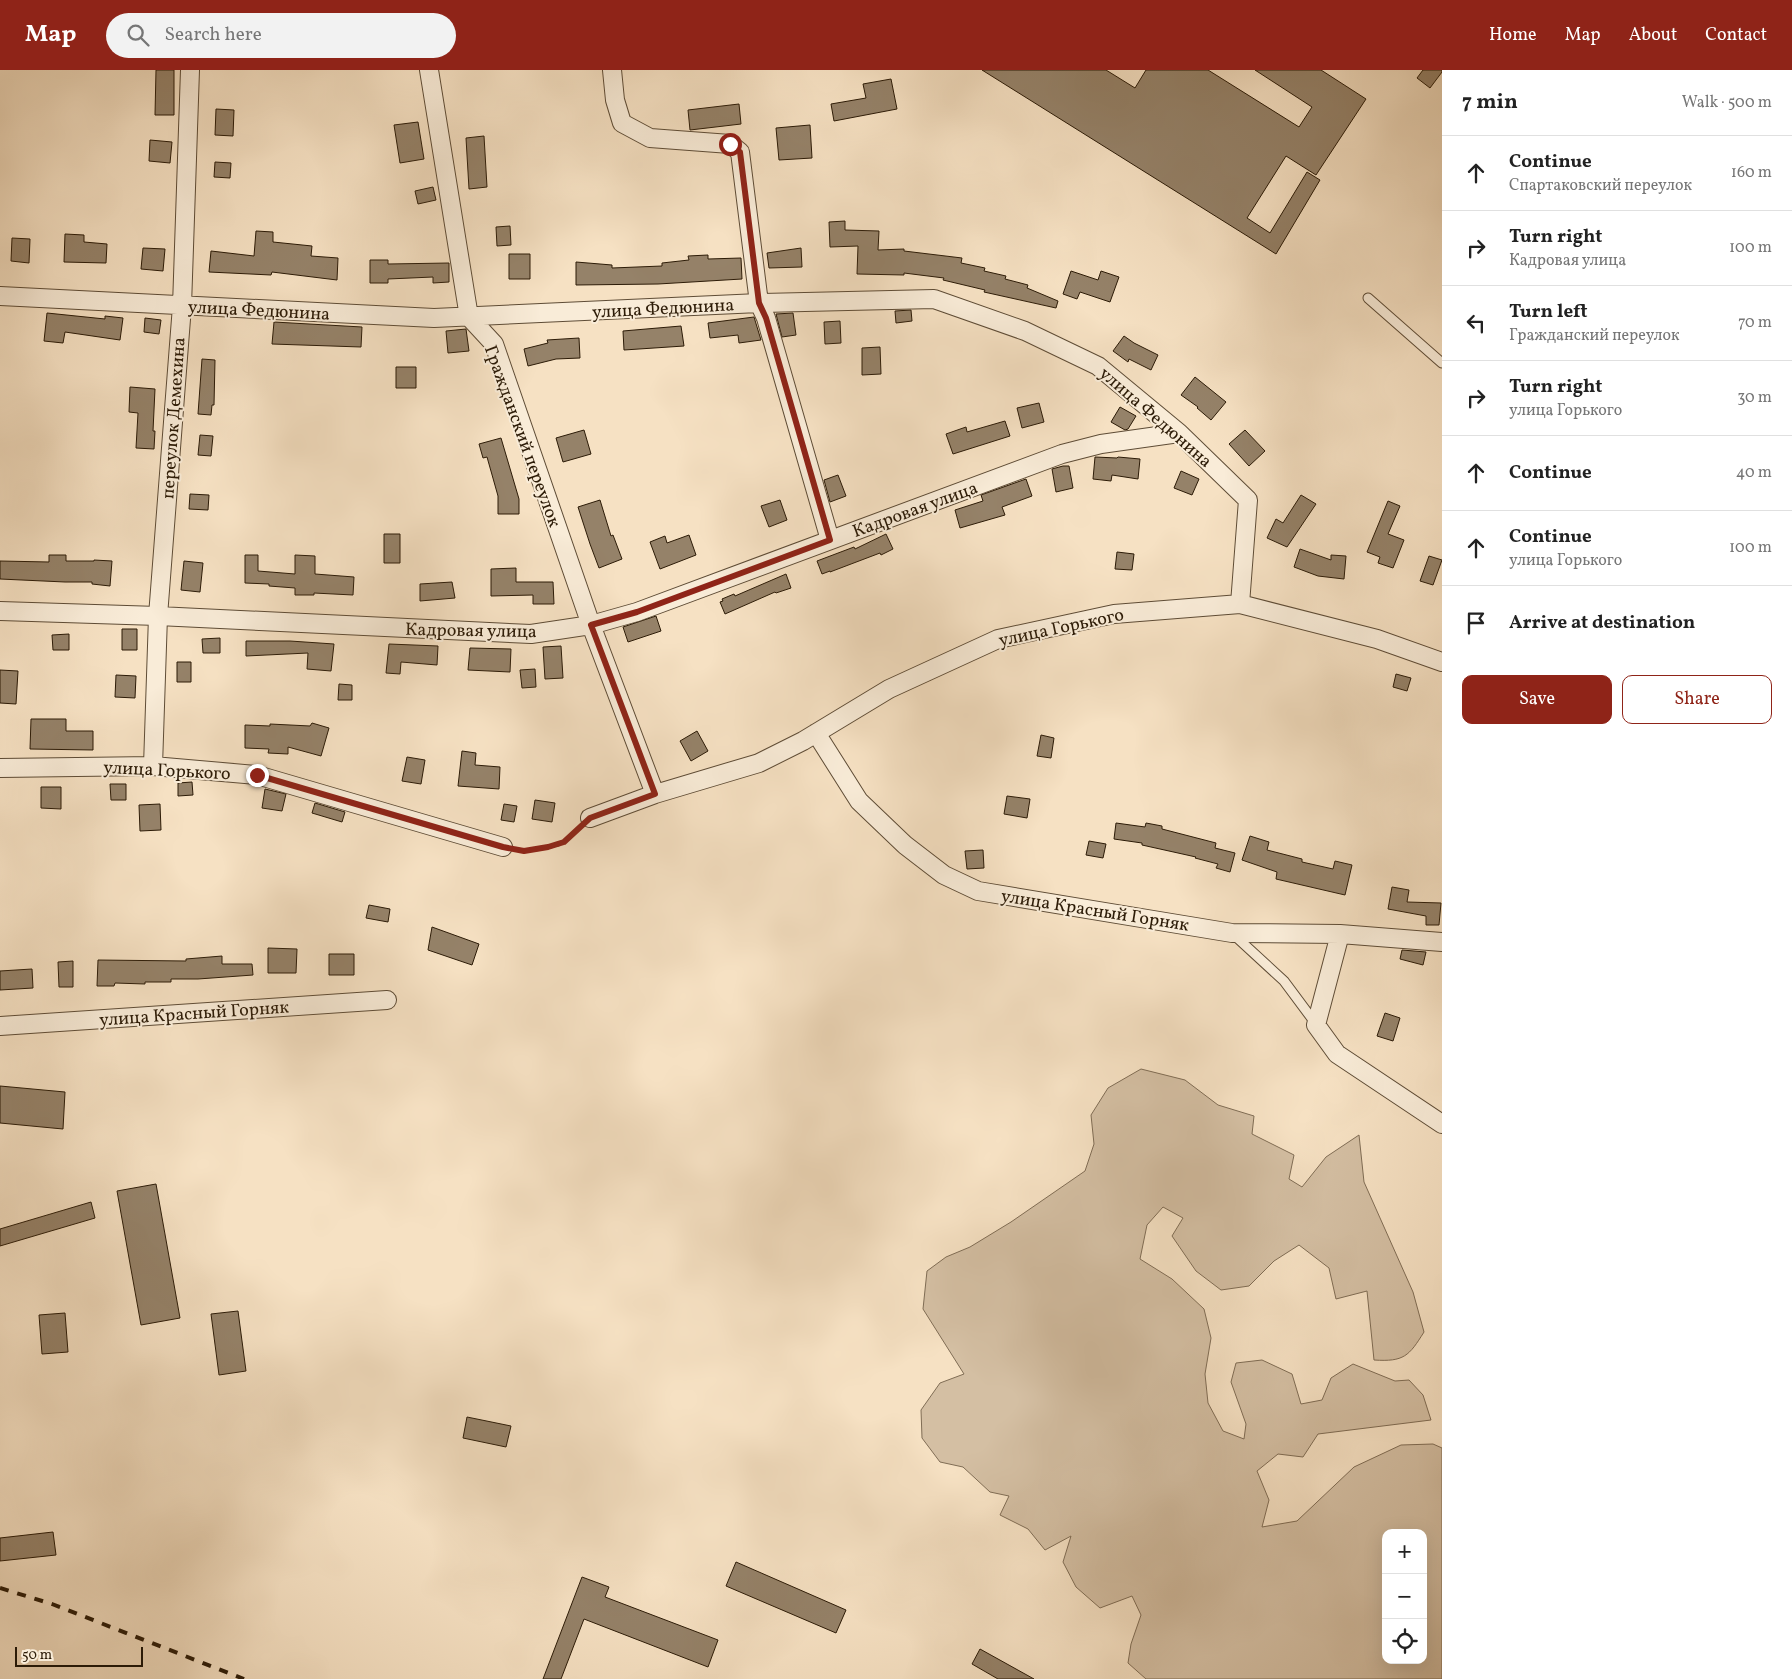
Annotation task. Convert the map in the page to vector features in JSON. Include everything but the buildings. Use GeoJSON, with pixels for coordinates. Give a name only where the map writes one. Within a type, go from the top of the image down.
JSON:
{"type":"FeatureCollection","features":[{"type":"Feature","properties":{"kind":"street","name":"переулок Демехина"},"geometry":{"type":"LineString","coordinates":[[153,766],[158,616],[182,306],[190,70]]}},
{"type":"Feature","properties":{"kind":"street"},"geometry":{"type":"LineString","coordinates":[[429,70],[469,317]]}},
{"type":"Feature","properties":{"kind":"street"},"geometry":{"type":"LineString","coordinates":[[612,70],[615,100],[622,124],[650,138],[730,144],[740,152],[759,303],[766,318],[830,540]]}},
{"type":"Feature","properties":{"kind":"street","name":"улица Федюнина"},"geometry":{"type":"LineString","coordinates":[[0,296],[434,318],[759,303],[934,299],[1025,331],[1098,366],[1179,433],[1248,500],[1240,604]]}},
{"type":"Feature","properties":{"kind":"street","name":"Гражданский переулок"},"geometry":{"type":"LineString","coordinates":[[469,317],[494,344],[591,625],[655,794]]}},
{"type":"Feature","properties":{"kind":"street","name":"Кадровая улица"},"geometry":{"type":"LineString","coordinates":[[0,611],[158,616],[531,634],[591,625],[637,612],[1062,454],[1101,444],[1179,433]]}},
{"type":"Feature","properties":{"kind":"street","name":"улица Горького"},"geometry":{"type":"LineString","coordinates":[[590,818],[655,794],[759,763],[816,733],[888,689],[998,639],[1114,614],[1240,604],[1377,638],[1442,662]]}},
{"type":"Feature","properties":{"kind":"street","name":"улица Красный Горняк"},"geometry":{"type":"LineString","coordinates":[[816,733],[860,801],[905,845],[944,875],[978,891],[1232,933],[1340,934],[1442,942]]}},
{"type":"Feature","properties":{"kind":"street","name":"улица Горького"},"geometry":{"type":"LineString","coordinates":[[0,768],[153,766],[257,775],[503,847]]}},
{"type":"Feature","properties":{"kind":"street"},"geometry":{"type":"LineString","coordinates":[[1340,934],[1316,1024],[1337,1054],[1441,1122]]}},
{"type":"Feature","properties":{"kind":"street","name":"улица Красный Горняк"},"geometry":{"type":"LineString","coordinates":[[0,1026],[387,1000]]}},
{"type":"Feature","properties":{"kind":"lane"},"geometry":{"type":"LineString","coordinates":[[1368,298],[1442,364]]}},
{"type":"Feature","properties":{"kind":"lane"},"geometry":{"type":"LineString","coordinates":[[1232,933],[1284,981],[1316,1024]]}},
{"type":"Feature","properties":{"kind":"path"},"geometry":{"type":"LineString","coordinates":[[503,847],[524,851],[564,842],[590,818]]}},
{"type":"Feature","properties":{"kind":"shaded area"},"geometry":{"type":"Polygon","coordinates":[[[1141,1069],[1185,1080],[1218,1105],[1254,1116],[1252,1134],[1294,1155],[1289,1179],[1302,1187],[1326,1157],[1359,1135],[1364,1182],[1413,1292],[1424,1332],[1405,1356],[1392,1360],[1374,1360],[1367,1291],[1336,1299],[1329,1268],[1299,1245],[1274,1261],[1249,1286],[1221,1290],[1196,1271],[1172,1236],[1183,1218],[1163,1207],[1147,1225],[1140,1259],[1172,1279],[1204,1309],[1211,1338],[1205,1374],[1208,1403],[1223,1431],[1244,1439],[1246,1424],[1231,1382],[1236,1363],[1262,1360],[1292,1374],[1301,1404],[1322,1400],[1331,1378],[1353,1364],[1395,1381],[1409,1380],[1423,1395],[1431,1420],[1318,1434],[1303,1457],[1278,1454],[1257,1471],[1269,1500],[1262,1527],[1297,1521],[1354,1467],[1401,1445],[1433,1444],[1442,1448],[1442,1679],[1146,1679],[1128,1663],[1131,1644],[1141,1615],[1132,1596],[1100,1608],[1076,1587],[1063,1562],[1071,1536],[1045,1550],[1028,1529],[1000,1515],[1009,1496],[990,1492],[963,1467],[940,1462],[922,1438],[921,1410],[940,1383],[964,1374],[923,1309],[927,1271],[946,1257],[970,1247],[1011,1222],[1085,1171],[1094,1144],[1091,1115],[1108,1088],[1141,1069]]]}},
{"type":"Feature","properties":{"kind":"railway"},"geometry":{"type":"LineString","coordinates":[[0,1588],[52,1604],[244,1679]]}},
{"type":"Feature","properties":{"kind":"route"},"geometry":{"type":"LineString","coordinates":[[257,775],[503,847],[524,851],[564,842],[590,818],[655,794],[591,625],[637,612],[830,540],[766,318],[759,303],[740,152],[730,144]]}}]}
